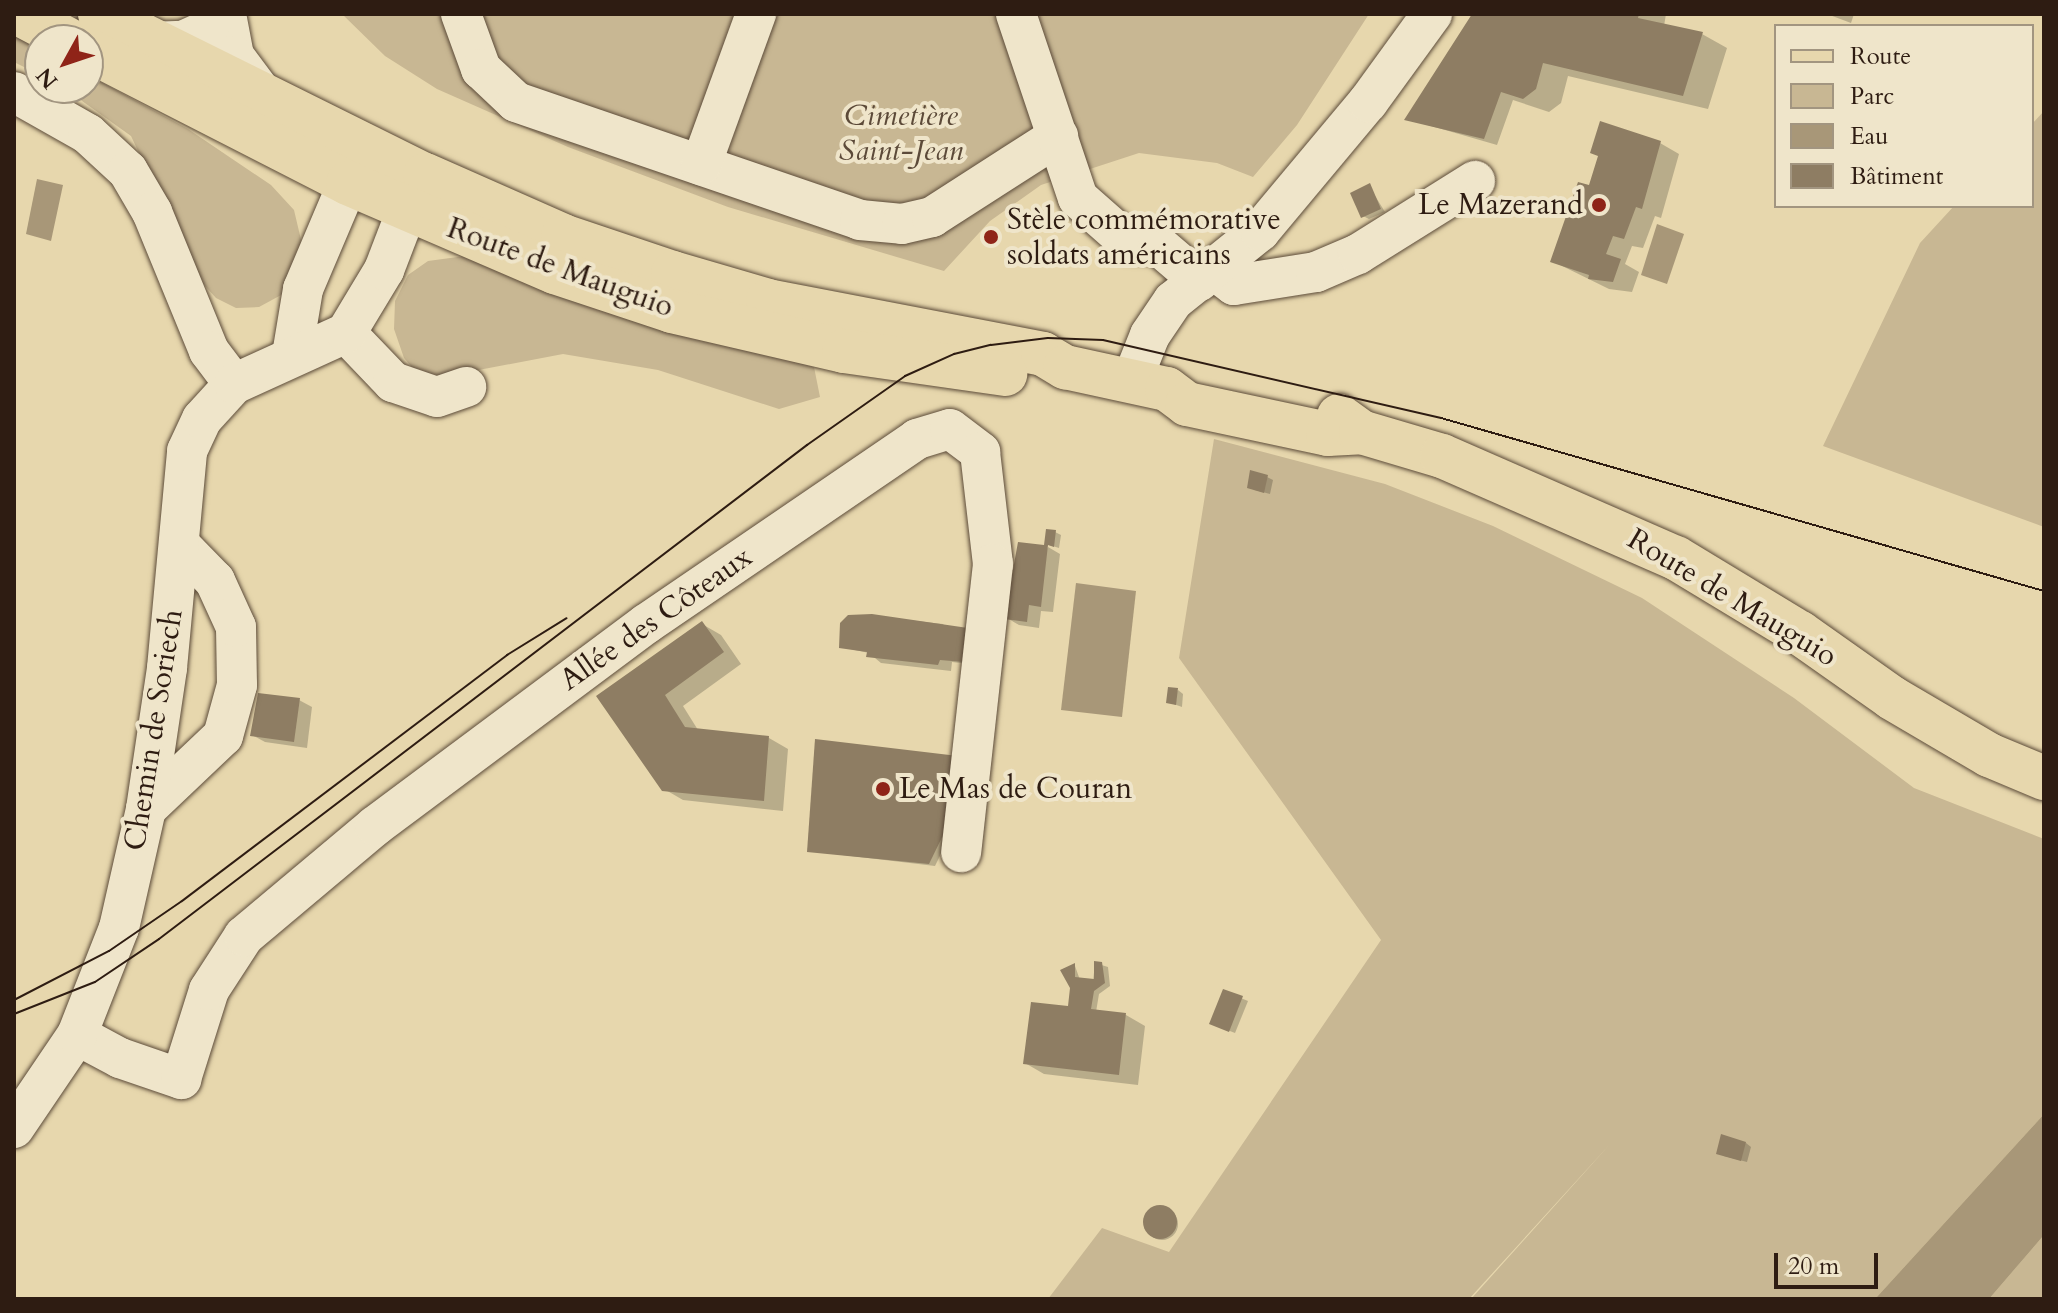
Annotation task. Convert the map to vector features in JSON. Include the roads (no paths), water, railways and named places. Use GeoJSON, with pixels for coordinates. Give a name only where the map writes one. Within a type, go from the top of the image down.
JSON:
{"type":"FeatureCollection","features":[{"type":"Feature","properties":{"kind":"main road"},"geometry":{"type":"LineString","coordinates":[[20,14],[39,24]]}},
{"type":"Feature","properties":{"kind":"main road","name":"Route de Mauguio"},"geometry":{"type":"LineString","coordinates":[[100,14],[348,183]]}},
{"type":"Feature","properties":{"kind":"main road","name":"Route de Mauguio"},"geometry":{"type":"LineString","coordinates":[[104,48],[139,43],[266,99],[416,193],[563,236],[673,273],[768,301],[1043,354],[1065,367],[1192,380],[1334,412],[1361,432],[1442,456],[1676,558],[1800,633],[1892,698],[1989,755],[2044,778]]}},
{"type":"Feature","properties":{"kind":"main road"},"geometry":{"type":"LineString","coordinates":[[348,183],[416,193]]}},
{"type":"Feature","properties":{"kind":"street"},"geometry":{"type":"LineString","coordinates":[[139,43],[183,41],[207,30],[215,14]]}},
{"type":"Feature","properties":{"kind":"street"},"geometry":{"type":"LineString","coordinates":[[226,14],[234,56],[266,99]]}},
{"type":"Feature","properties":{"kind":"street"},"geometry":{"type":"LineString","coordinates":[[461,14],[481,69],[516,102],[860,220],[902,224],[932,217],[1058,136]]}},
{"type":"Feature","properties":{"kind":"street"},"geometry":{"type":"LineString","coordinates":[[701,165],[756,14]]}},
{"type":"Feature","properties":{"kind":"street"},"geometry":{"type":"LineString","coordinates":[[1016,14],[1078,198],[1129,243],[1158,245],[1207,276],[1234,285],[1316,272],[1358,254],[1475,181]]}},
{"type":"Feature","properties":{"kind":"street"},"geometry":{"type":"LineString","coordinates":[[1139,374],[1173,301],[1260,231],[1368,102],[1432,14]]}},
{"type":"Feature","properties":{"kind":"street"},"geometry":{"type":"LineString","coordinates":[[14,92],[88,134],[128,171],[152,212],[209,351],[234,384]]}},
{"type":"Feature","properties":{"kind":"street"},"geometry":{"type":"LineString","coordinates":[[292,355],[303,289],[348,183]]}},
{"type":"Feature","properties":{"kind":"street"},"geometry":{"type":"LineString","coordinates":[[416,193],[384,270],[346,333],[393,382],[437,397],[466,387]]}},
{"type":"Feature","properties":{"kind":"street","name":"Chemin de Soriech"},"geometry":{"type":"LineString","coordinates":[[14,1128],[77,1035],[119,928],[146,809],[180,545],[187,451],[202,419],[234,384],[346,333]]}},
{"type":"Feature","properties":{"kind":"street","name":"Allée des Côteaux"},"geometry":{"type":"LineString","coordinates":[[77,1035],[120,1058],[181,1079],[209,990],[244,936],[375,826],[646,624],[917,439],[950,429],[980,452],[993,564],[961,852]]}},
{"type":"Feature","properties":{"kind":"street"},"geometry":{"type":"LineString","coordinates":[[146,809],[223,736],[237,685],[236,627],[215,581],[180,545]]}},
{"type":"Feature","properties":{"kind":"water"},"geometry":{"type":"Polygon","coordinates":[[[37,179],[63,185],[51,241],[26,234],[37,179]]]}},
{"type":"Feature","properties":{"kind":"water"},"geometry":{"type":"Polygon","coordinates":[[[1657,224],[1684,234],[1667,284],[1641,275],[1657,224]]]}},
{"type":"Feature","properties":{"kind":"water"},"geometry":{"type":"Polygon","coordinates":[[[1076,583],[1136,591],[1122,717],[1061,710],[1076,583]]]}},
{"type":"Feature","properties":{"kind":"water"},"geometry":{"type":"Polygon","coordinates":[[[2044,1114],[2044,1235],[1989,1299],[1875,1299],[2044,1114]]]}},
{"type":"Feature","properties":{"kind":"tram line"},"geometry":{"type":"LineString","coordinates":[[14,1014],[95,982],[159,939],[807,445],[905,376],[954,354],[991,345],[1048,338],[1103,340],[1441,418],[2044,591]]}},
{"type":"Feature","properties":{"kind":"tram line"},"geometry":{"type":"LineString","coordinates":[[14,1000],[109,951],[182,901],[507,655],[567,618]]}},
{"type":"Feature","properties":{"kind":"place","name":"Le Mazerand"},"geometry":{"type":"Point","coordinates":[1599,205]}},
{"type":"Feature","properties":{"kind":"place","name":"Stèle commémorative soldats américains"},"geometry":{"type":"Point","coordinates":[991,237]}},
{"type":"Feature","properties":{"kind":"place","name":"Le Mas de Couran"},"geometry":{"type":"Point","coordinates":[883,789]}},
{"type":"Feature","properties":{"kind":"park label","name":"Cimetière Saint-Jean"},"geometry":{"type":"Point","coordinates":[901,133]}}]}
